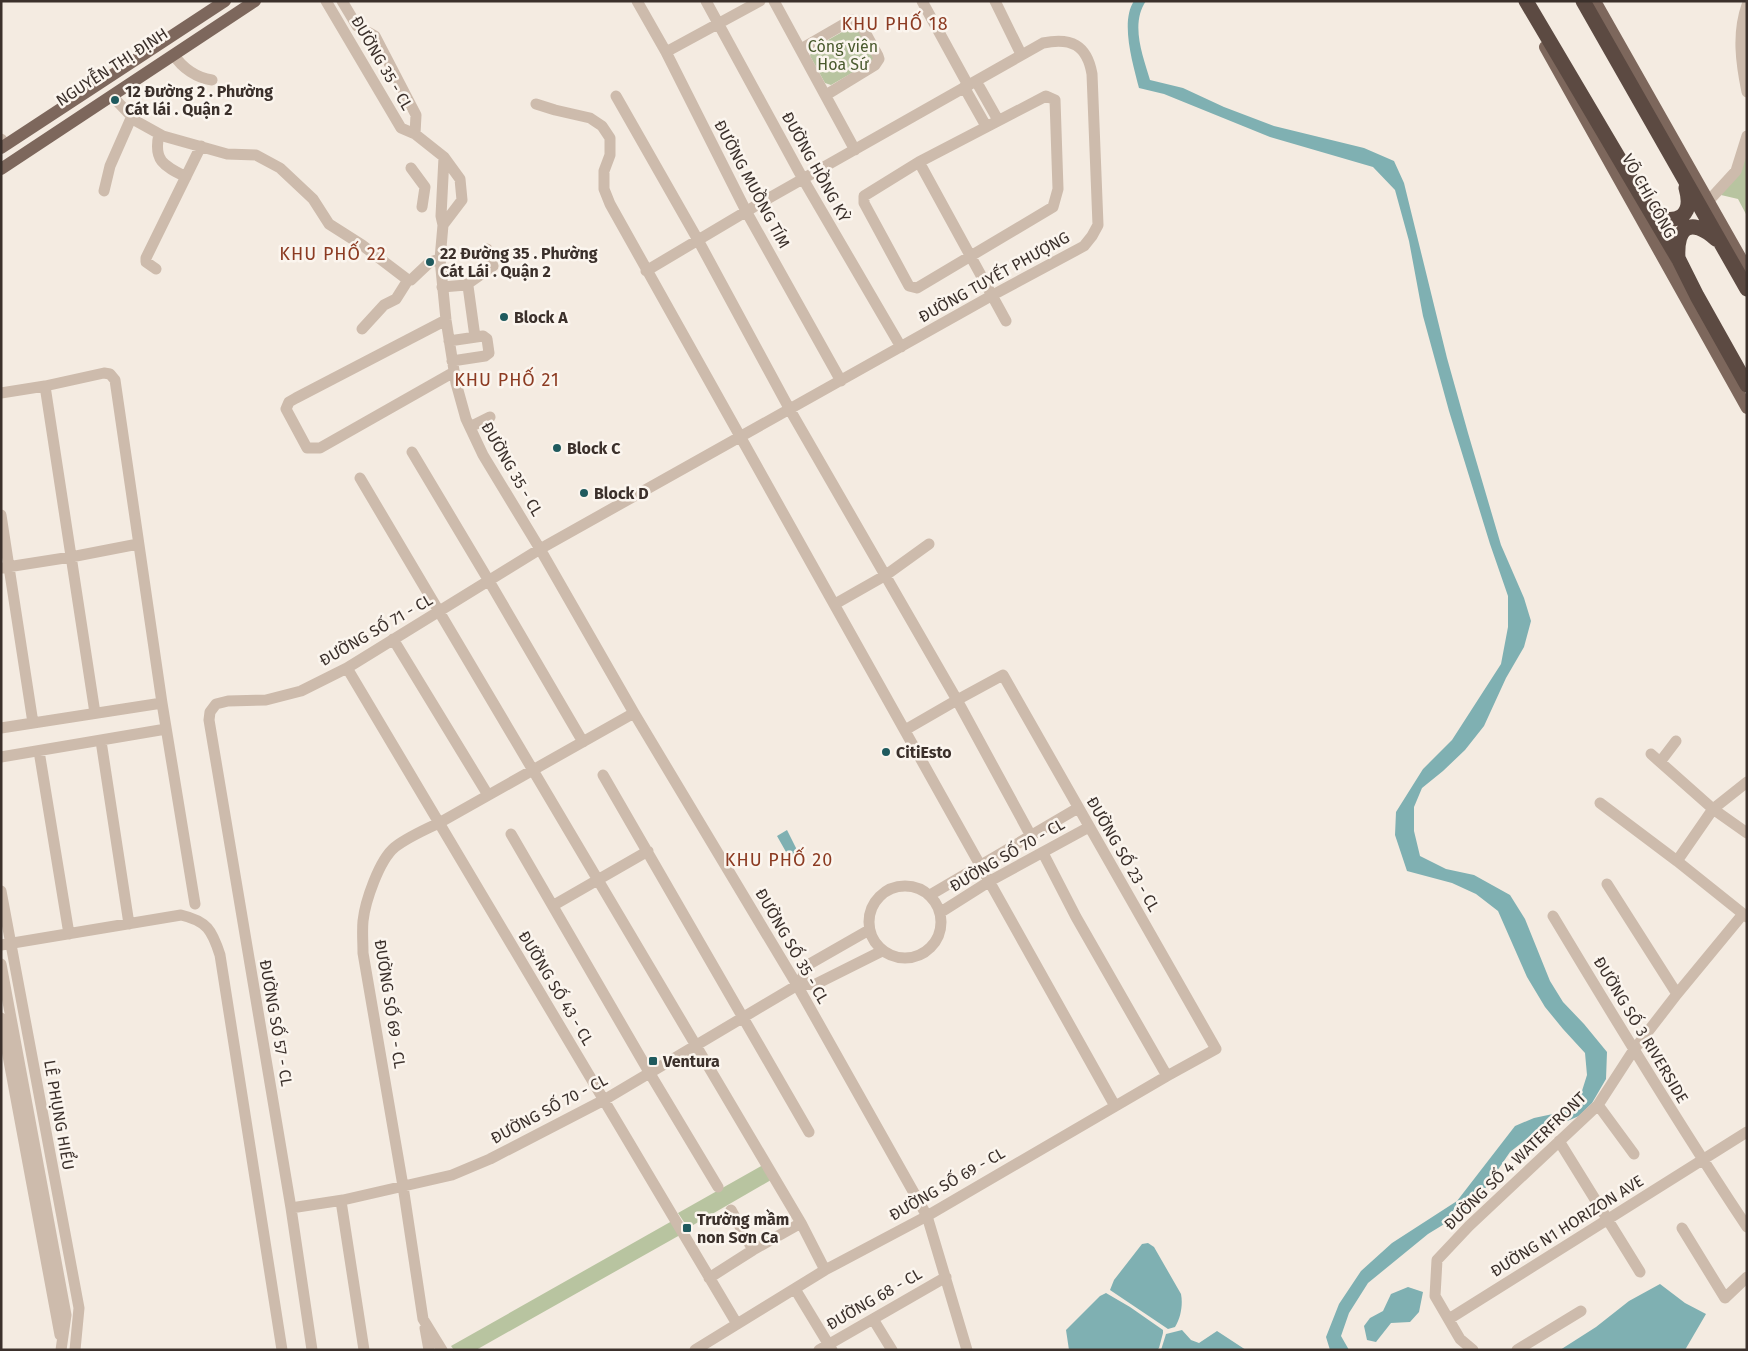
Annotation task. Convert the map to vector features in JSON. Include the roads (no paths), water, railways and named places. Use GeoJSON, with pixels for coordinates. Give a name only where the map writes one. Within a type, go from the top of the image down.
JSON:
{"type":"FeatureCollection","features":[{"type":"Feature","properties":{"kind":"highway","name":"VÕ CHÍ CÔNG"},"geometry":{"type":"LineString","coordinates":[[1526,1],[1678,260],[1714,336],[1747,384]]}},
{"type":"Feature","properties":{"kind":"highway"},"geometry":{"type":"LineString","coordinates":[[1583,1],[1684,180],[1705,205],[1720,244],[1747,289]]}},
{"type":"Feature","properties":{"kind":"highway"},"geometry":{"type":"LineString","coordinates":[[1653,216],[1666,221],[1673,220],[1681,217],[1687,211],[1689,197],[1684,180]]}},
{"type":"Feature","properties":{"kind":"highway"},"geometry":{"type":"LineString","coordinates":[[1678,260],[1678,240],[1683,230],[1691,226],[1707,231],[1720,244]]}},
{"type":"Feature","properties":{"kind":"main road","name":"NGUYỄN THỊ ĐỊNH"},"geometry":{"type":"LineString","coordinates":[[1,169],[5,148],[213,1]]}},
{"type":"Feature","properties":{"kind":"main road","name":"NGUYỄN THỊ ĐỊNH"},"geometry":{"type":"LineString","coordinates":[[5,148],[225,1]]}},
{"type":"Feature","properties":{"kind":"main road","name":"NGUYỄN THỊ ĐỊNH"},"geometry":{"type":"LineString","coordinates":[[110,92],[241,1]]}},
{"type":"Feature","properties":{"kind":"main road","name":"NGUYỄN THỊ ĐỊNH"},"geometry":{"type":"LineString","coordinates":[[5,148],[110,92],[174,55],[255,1]]}},
{"type":"Feature","properties":{"kind":"main road","name":"VÕ CHÍ CÔNG"},"geometry":{"type":"LineString","coordinates":[[1519,1],[1714,336],[1747,408]]}},
{"type":"Feature","properties":{"kind":"main road"},"geometry":{"type":"LineString","coordinates":[[1595,1],[1705,205],[1747,269]]}},
{"type":"Feature","properties":{"kind":"street","name":"ĐƯỜNG 35 - CL"},"geometry":{"type":"LineString","coordinates":[[326,1],[401,128],[415,134],[444,157],[460,178],[462,200],[443,225]]}},
{"type":"Feature","properties":{"kind":"street","name":"ĐƯỜNG 35 - CL"},"geometry":{"type":"LineString","coordinates":[[342,1],[357,26],[374,36],[416,115],[415,134]]}},
{"type":"Feature","properties":{"kind":"street","name":"ĐƯỜNG MUỒNG TÍM"},"geometry":{"type":"LineString","coordinates":[[637,1],[666,52],[746,211],[841,381]]}},
{"type":"Feature","properties":{"kind":"street","name":"ĐƯỜNG HỒNG KỲ"},"geometry":{"type":"LineString","coordinates":[[706,1],[804,179],[901,347]]}},
{"type":"Feature","properties":{"kind":"street"},"geometry":{"type":"LineString","coordinates":[[666,52],[760,1]]}},
{"type":"Feature","properties":{"kind":"street"},"geometry":{"type":"LineString","coordinates":[[774,1],[856,150]]}},
{"type":"Feature","properties":{"kind":"street"},"geometry":{"type":"LineString","coordinates":[[922,1],[969,84],[986,126]]}},
{"type":"Feature","properties":{"kind":"street"},"geometry":{"type":"LineString","coordinates":[[995,1],[1021,54]]}},
{"type":"Feature","properties":{"kind":"street"},"geometry":{"type":"LineString","coordinates":[[1747,5],[1740,34],[1747,92]]}},
{"type":"Feature","properties":{"kind":"street"},"geometry":{"type":"LineString","coordinates":[[801,50],[851,20],[860,23],[879,59],[875,65],[826,95]]}},
{"type":"Feature","properties":{"kind":"street","name":"ĐƯỜNG TUYẾT PHƯỢNG"},"geometry":{"type":"LineString","coordinates":[[646,271],[746,211],[856,150],[1021,54],[1055,40],[1075,44],[1088,57],[1092,74],[1098,225],[1084,246],[740,438]]}},
{"type":"Feature","properties":{"kind":"street"},"geometry":{"type":"LineString","coordinates":[[174,55],[185,68],[200,77],[212,80]]}},
{"type":"Feature","properties":{"kind":"street"},"geometry":{"type":"LineString","coordinates":[[969,84],[998,120]]}},
{"type":"Feature","properties":{"kind":"street"},"geometry":{"type":"LineString","coordinates":[[110,92],[136,121],[158,134],[227,154],[256,155],[280,168],[313,199],[328,224],[362,245],[408,280]]}},
{"type":"Feature","properties":{"kind":"street"},"geometry":{"type":"LineString","coordinates":[[616,96],[698,240],[790,410],[957,700],[1031,836]]}},
{"type":"Feature","properties":{"kind":"street"},"geometry":{"type":"LineString","coordinates":[[1046,96],[1055,100],[1058,189],[1053,207],[918,288],[909,286],[864,203],[864,196],[919,162],[998,120],[1046,96]]}},
{"type":"Feature","properties":{"kind":"street"},"geometry":{"type":"LineString","coordinates":[[536,104],[590,118],[602,126],[610,138],[610,155],[604,171],[604,189],[610,204],[1115,1106]]}},
{"type":"Feature","properties":{"kind":"street"},"geometry":{"type":"LineString","coordinates":[[104,191],[110,166],[132,116]]}},
{"type":"Feature","properties":{"kind":"street"},"geometry":{"type":"LineString","coordinates":[[158,134],[157,145],[161,161],[172,170],[186,176]]}},
{"type":"Feature","properties":{"kind":"street"},"geometry":{"type":"LineString","coordinates":[[1705,205],[1736,171],[1747,136]]}},
{"type":"Feature","properties":{"kind":"street"},"geometry":{"type":"LineString","coordinates":[[156,269],[148,265],[146,258],[201,146]]}},
{"type":"Feature","properties":{"kind":"street","name":"ĐƯỜNG 35 - CL"},"geometry":{"type":"LineString","coordinates":[[444,157],[440,216],[443,225],[440,260],[442,287],[453,367],[463,410],[483,455],[540,549]]}},
{"type":"Feature","properties":{"kind":"street"},"geometry":{"type":"LineString","coordinates":[[919,162],[1006,321]]}},
{"type":"Feature","properties":{"kind":"street"},"geometry":{"type":"LineString","coordinates":[[411,168],[425,187],[422,207]]}},
{"type":"Feature","properties":{"kind":"street"},"geometry":{"type":"LineString","coordinates":[[442,287],[466,285],[493,266],[487,249]]}},
{"type":"Feature","properties":{"kind":"street"},"geometry":{"type":"LineString","coordinates":[[362,329],[384,305],[396,299],[408,280],[412,280],[430,262],[440,260]]}},
{"type":"Feature","properties":{"kind":"street"},"geometry":{"type":"LineString","coordinates":[[466,285],[468,286],[476,337]]}},
{"type":"Feature","properties":{"kind":"street"},"geometry":{"type":"LineString","coordinates":[[446,320],[289,402],[286,409],[307,448],[320,448],[453,367],[489,353],[487,338],[483,336],[449,341]]}},
{"type":"Feature","properties":{"kind":"street"},"geometry":{"type":"LineString","coordinates":[[1,393],[45,386],[104,373],[110,374],[115,380],[162,704],[195,904]]}},
{"type":"Feature","properties":{"kind":"street"},"geometry":{"type":"LineString","coordinates":[[45,386],[95,713]]}},
{"type":"Feature","properties":{"kind":"street"},"geometry":{"type":"LineString","coordinates":[[470,427],[490,417]]}},
{"type":"Feature","properties":{"kind":"street","name":"ĐƯỜNG SỐ 71 - CL"},"geometry":{"type":"LineString","coordinates":[[216,704],[228,701],[266,700],[301,691],[347,668],[540,549],[740,438]]}},
{"type":"Feature","properties":{"kind":"street"},"geometry":{"type":"LineString","coordinates":[[412,452],[490,581],[583,742]]}},
{"type":"Feature","properties":{"kind":"street"},"geometry":{"type":"LineString","coordinates":[[360,478],[801,1223],[825,1270]]}},
{"type":"Feature","properties":{"kind":"street"},"geometry":{"type":"LineString","coordinates":[[1,515],[5,568],[33,722]]}},
{"type":"Feature","properties":{"kind":"street"},"geometry":{"type":"LineString","coordinates":[[5,568],[138,544]]}},
{"type":"Feature","properties":{"kind":"street"},"geometry":{"type":"LineString","coordinates":[[835,604],[886,575],[929,544]]}},
{"type":"Feature","properties":{"kind":"street","name":"ĐƯỜNG SỐ 35 - CL"},"geometry":{"type":"LineString","coordinates":[[540,549],[634,713],[799,984],[926,1216],[967,1350]]}},
{"type":"Feature","properties":{"kind":"street"},"geometry":{"type":"LineString","coordinates":[[393,639],[488,795]]}},
{"type":"Feature","properties":{"kind":"street","name":"ĐƯỜNG SỐ 43 - CL"},"geometry":{"type":"LineString","coordinates":[[347,668],[737,1324]]}},
{"type":"Feature","properties":{"kind":"street","name":"ĐƯỜNG SỐ 23 - CL"},"geometry":{"type":"LineString","coordinates":[[957,700],[1003,675],[1216,1049]]}},
{"type":"Feature","properties":{"kind":"street"},"geometry":{"type":"LineString","coordinates":[[906,730],[957,700]]}},
{"type":"Feature","properties":{"kind":"street"},"geometry":{"type":"LineString","coordinates":[[1,728],[162,704]]}},
{"type":"Feature","properties":{"kind":"street","name":"ĐƯỜNG SỐ 57 - CL"},"geometry":{"type":"LineString","coordinates":[[216,704],[210,712],[209,720],[291,1208],[312,1350]]}},
{"type":"Feature","properties":{"kind":"street","name":"ĐƯỜNG SỐ 69 - CL"},"geometry":{"type":"LineString","coordinates":[[442,1350],[424,1319],[363,952],[363,922],[368,895],[381,867],[393,848],[634,713]]}},
{"type":"Feature","properties":{"kind":"street"},"geometry":{"type":"LineString","coordinates":[[1,757],[166,729]]}},
{"type":"Feature","properties":{"kind":"street"},"geometry":{"type":"LineString","coordinates":[[101,741],[130,924]]}},
{"type":"Feature","properties":{"kind":"street"},"geometry":{"type":"LineString","coordinates":[[1676,742],[1656,758],[1713,810],[1747,833]]}},
{"type":"Feature","properties":{"kind":"street"},"geometry":{"type":"LineString","coordinates":[[40,751],[69,934]]}},
{"type":"Feature","properties":{"kind":"street"},"geometry":{"type":"LineString","coordinates":[[603,774],[809,1132]]}},
{"type":"Feature","properties":{"kind":"street"},"geometry":{"type":"LineString","coordinates":[[1677,861],[1713,810],[1747,782]]}},
{"type":"Feature","properties":{"kind":"street"},"geometry":{"type":"LineString","coordinates":[[1600,803],[1745,915]]}},
{"type":"Feature","properties":{"kind":"street","name":"ĐƯỜNG SỐ 70 - CL"},"geometry":{"type":"LineString","coordinates":[[930,895],[1078,808]]}},
{"type":"Feature","properties":{"kind":"street","name":"ĐƯỜNG SỐ 70 - CL"},"geometry":{"type":"LineString","coordinates":[[940,912],[990,881],[1090,827]]}},
{"type":"Feature","properties":{"kind":"street"},"geometry":{"type":"LineString","coordinates":[[511,834],[718,1188]]}},
{"type":"Feature","properties":{"kind":"street"},"geometry":{"type":"LineString","coordinates":[[554,905],[648,851]]}},
{"type":"Feature","properties":{"kind":"street"},"geometry":{"type":"LineString","coordinates":[[1043,853],[1076,917],[1167,1076]]}},
{"type":"Feature","properties":{"kind":"street"},"geometry":{"type":"LineString","coordinates":[[1607,884],[1677,994]]}},
{"type":"Feature","properties":{"kind":"street"},"geometry":{"type":"LineString","coordinates":[[909,885],[920,888],[930,895],[940,912],[941,927],[937,940],[929,949],[918,956],[906,958],[893,957],[882,951],[874,941],[869,930],[868,918],[871,907],[878,897],[887,890],[898,886],[909,885]]}},
{"type":"Feature","properties":{"kind":"street","name":"LÊ PHỤNG HIỂU"},"geometry":{"type":"LineString","coordinates":[[1,891],[6,944]]}},
{"type":"Feature","properties":{"kind":"street"},"geometry":{"type":"LineString","coordinates":[[6,944],[181,915],[194,918],[207,926],[215,937],[220,955],[282,1350]]}},
{"type":"Feature","properties":{"kind":"street","name":"ĐƯỜNG SỐ 4 WATERFRONT"},"geometry":{"type":"LineString","coordinates":[[1473,1350],[1460,1338],[1435,1296],[1437,1260],[1470,1226],[1598,1105],[1634,1051],[1677,994],[1745,915]]}},
{"type":"Feature","properties":{"kind":"street","name":"LÊ PHỤNG HIỂU"},"geometry":{"type":"LineString","coordinates":[[1,916],[21,1053],[66,1315],[61,1348]]}},
{"type":"Feature","properties":{"kind":"street","name":"ĐƯỜNG SỐ 3 RIVERSIDE"},"geometry":{"type":"LineString","coordinates":[[1553,916],[1634,1051],[1702,1160],[1747,1227]]}},
{"type":"Feature","properties":{"kind":"street"},"geometry":{"type":"LineString","coordinates":[[799,984],[806,966],[869,930]]}},
{"type":"Feature","properties":{"kind":"street","name":"ĐƯỜNG SỐ 70 - CL"},"geometry":{"type":"LineString","coordinates":[[291,1208],[340,1201],[452,1175],[490,1159],[604,1100],[799,984],[814,986],[882,951]]}},
{"type":"Feature","properties":{"kind":"street","name":"LÊ PHỤNG HIỂU"},"geometry":{"type":"LineString","coordinates":[[1,964],[78,1308],[75,1348]]}},
{"type":"Feature","properties":{"kind":"street","name":"LÊ PHỤNG HIỂU"},"geometry":{"type":"LineString","coordinates":[[1,1018],[21,1053]]}},
{"type":"Feature","properties":{"kind":"street","name":"ĐƯỜNG SỐ 69 - CL"},"geometry":{"type":"LineString","coordinates":[[695,1350],[825,1270],[926,1216],[1216,1049]]}},
{"type":"Feature","properties":{"kind":"street"},"geometry":{"type":"LineString","coordinates":[[1598,1105],[1634,1154]]}},
{"type":"Feature","properties":{"kind":"street","name":"ĐƯỜNG N1 HORIZON AVE"},"geometry":{"type":"LineString","coordinates":[[1449,1320],[1747,1132]]}},
{"type":"Feature","properties":{"kind":"street"},"geometry":{"type":"LineString","coordinates":[[1559,1141],[1640,1272]]}},
{"type":"Feature","properties":{"kind":"street"},"geometry":{"type":"LineString","coordinates":[[340,1201],[364,1350]]}},
{"type":"Feature","properties":{"kind":"street"},"geometry":{"type":"LineString","coordinates":[[731,1210],[753,1250]]}},
{"type":"Feature","properties":{"kind":"street"},"geometry":{"type":"LineString","coordinates":[[709,1278],[801,1223]]}},
{"type":"Feature","properties":{"kind":"street"},"geometry":{"type":"LineString","coordinates":[[1682,1228],[1725,1298],[1747,1277]]}},
{"type":"Feature","properties":{"kind":"street","name":"ĐƯỜNG 68 - CL"},"geometry":{"type":"LineString","coordinates":[[827,1348],[946,1277]]}},
{"type":"Feature","properties":{"kind":"street"},"geometry":{"type":"LineString","coordinates":[[795,1289],[827,1348]]}},
{"type":"Feature","properties":{"kind":"street"},"geometry":{"type":"LineString","coordinates":[[1516,1350],[1581,1311]]}},
{"type":"Feature","properties":{"kind":"street"},"geometry":{"type":"LineString","coordinates":[[424,1319],[429,1350]]}},
{"type":"Feature","properties":{"kind":"street"},"geometry":{"type":"LineString","coordinates":[[874,1319],[892,1350]]}},
{"type":"Feature","properties":{"kind":"water"},"geometry":{"type":"Polygon","coordinates":[[[1134,1],[1146,1],[1141,10],[1138,30],[1141,51],[1150,80],[1183,88],[1224,107],[1274,126],[1364,148],[1394,161],[1404,183],[1447,358],[1468,433],[1501,545],[1524,598],[1531,621],[1524,647],[1506,678],[1484,726],[1465,750],[1422,788],[1414,807],[1414,831],[1420,856],[1446,869],[1474,875],[1510,895],[1525,919],[1550,981],[1563,1002],[1607,1052],[1606,1079],[1592,1103],[1579,1116],[1528,1138],[1510,1152],[1480,1196],[1459,1215],[1428,1234],[1368,1283],[1349,1313],[1341,1336],[1349,1350],[1330,1350],[1326,1337],[1339,1304],[1361,1271],[1392,1243],[1457,1201],[1515,1126],[1534,1118],[1567,1111],[1581,1094],[1587,1075],[1585,1053],[1545,1007],[1527,977],[1498,911],[1476,894],[1452,883],[1407,871],[1395,835],[1396,812],[1423,769],[1452,740],[1501,664],[1508,627],[1508,596],[1449,411],[1423,316],[1409,241],[1395,190],[1373,167],[1270,137],[1164,94],[1139,88],[1131,55],[1128,31],[1130,10],[1134,1]]]}},
{"type":"Feature","properties":{"kind":"water"},"geometry":{"type":"Polygon","coordinates":[[[787,830],[799,854],[790,859],[777,836],[787,830]]]}},
{"type":"Feature","properties":{"kind":"water"},"geometry":{"type":"Polygon","coordinates":[[[1148,1243],[1154,1247],[1182,1298],[1179,1319],[1175,1327],[1168,1329],[1110,1290],[1114,1280],[1142,1244],[1148,1243]]]}},
{"type":"Feature","properties":{"kind":"water"},"geometry":{"type":"Polygon","coordinates":[[[1660,1284],[1685,1303],[1706,1314],[1685,1350],[1560,1350],[1596,1327],[1629,1301],[1660,1284]]]}},
{"type":"Feature","properties":{"kind":"water"},"geometry":{"type":"Polygon","coordinates":[[[1408,1287],[1423,1292],[1419,1312],[1410,1322],[1391,1323],[1376,1342],[1367,1340],[1364,1326],[1370,1318],[1383,1311],[1391,1294],[1408,1287]]]}},
{"type":"Feature","properties":{"kind":"water"},"geometry":{"type":"Polygon","coordinates":[[[1106,1293],[1163,1330],[1157,1350],[1069,1350],[1066,1330],[1100,1296],[1106,1293]]]}},
{"type":"Feature","properties":{"kind":"water"},"geometry":{"type":"Polygon","coordinates":[[[1182,1330],[1191,1340],[1199,1343],[1217,1331],[1246,1350],[1161,1350],[1166,1334],[1182,1330]]]}},
{"type":"Feature","properties":{"kind":"place","name":"12 Đường 2 . Phường Cát lái . Quận 2"},"geometry":{"type":"Point","coordinates":[115,100]}},
{"type":"Feature","properties":{"kind":"place","name":"22 Đường 35 . Phường Cát Lái . Quận 2"},"geometry":{"type":"Point","coordinates":[430,262]}},
{"type":"Feature","properties":{"kind":"place","name":"Block A"},"geometry":{"type":"Point","coordinates":[504,317]}},
{"type":"Feature","properties":{"kind":"place","name":"Block C"},"geometry":{"type":"Point","coordinates":[557,448]}},
{"type":"Feature","properties":{"kind":"place","name":"Block D"},"geometry":{"type":"Point","coordinates":[584,493]}},
{"type":"Feature","properties":{"kind":"place","name":"CitiEsto"},"geometry":{"type":"Point","coordinates":[886,752]}},
{"type":"Feature","properties":{"kind":"place","name":"Ventura"},"geometry":{"type":"Point","coordinates":[653,1061]}},
{"type":"Feature","properties":{"kind":"place","name":"Trường mầm non Sơn Ca"},"geometry":{"type":"Point","coordinates":[687,1228]}},
{"type":"Feature","properties":{"kind":"district","name":"KHU PHỐ 18"},"geometry":{"type":"Point","coordinates":[895,24]}},
{"type":"Feature","properties":{"kind":"district","name":"KHU PHỐ 22"},"geometry":{"type":"Point","coordinates":[333,254]}},
{"type":"Feature","properties":{"kind":"district","name":"KHU PHỐ 21"},"geometry":{"type":"Point","coordinates":[507,380]}},
{"type":"Feature","properties":{"kind":"district","name":"KHU PHỐ 20"},"geometry":{"type":"Point","coordinates":[779,860]}},
{"type":"Feature","properties":{"kind":"park label","name":"Công viên Hoa Sứ"},"geometry":{"type":"Point","coordinates":[843,55]}}]}
